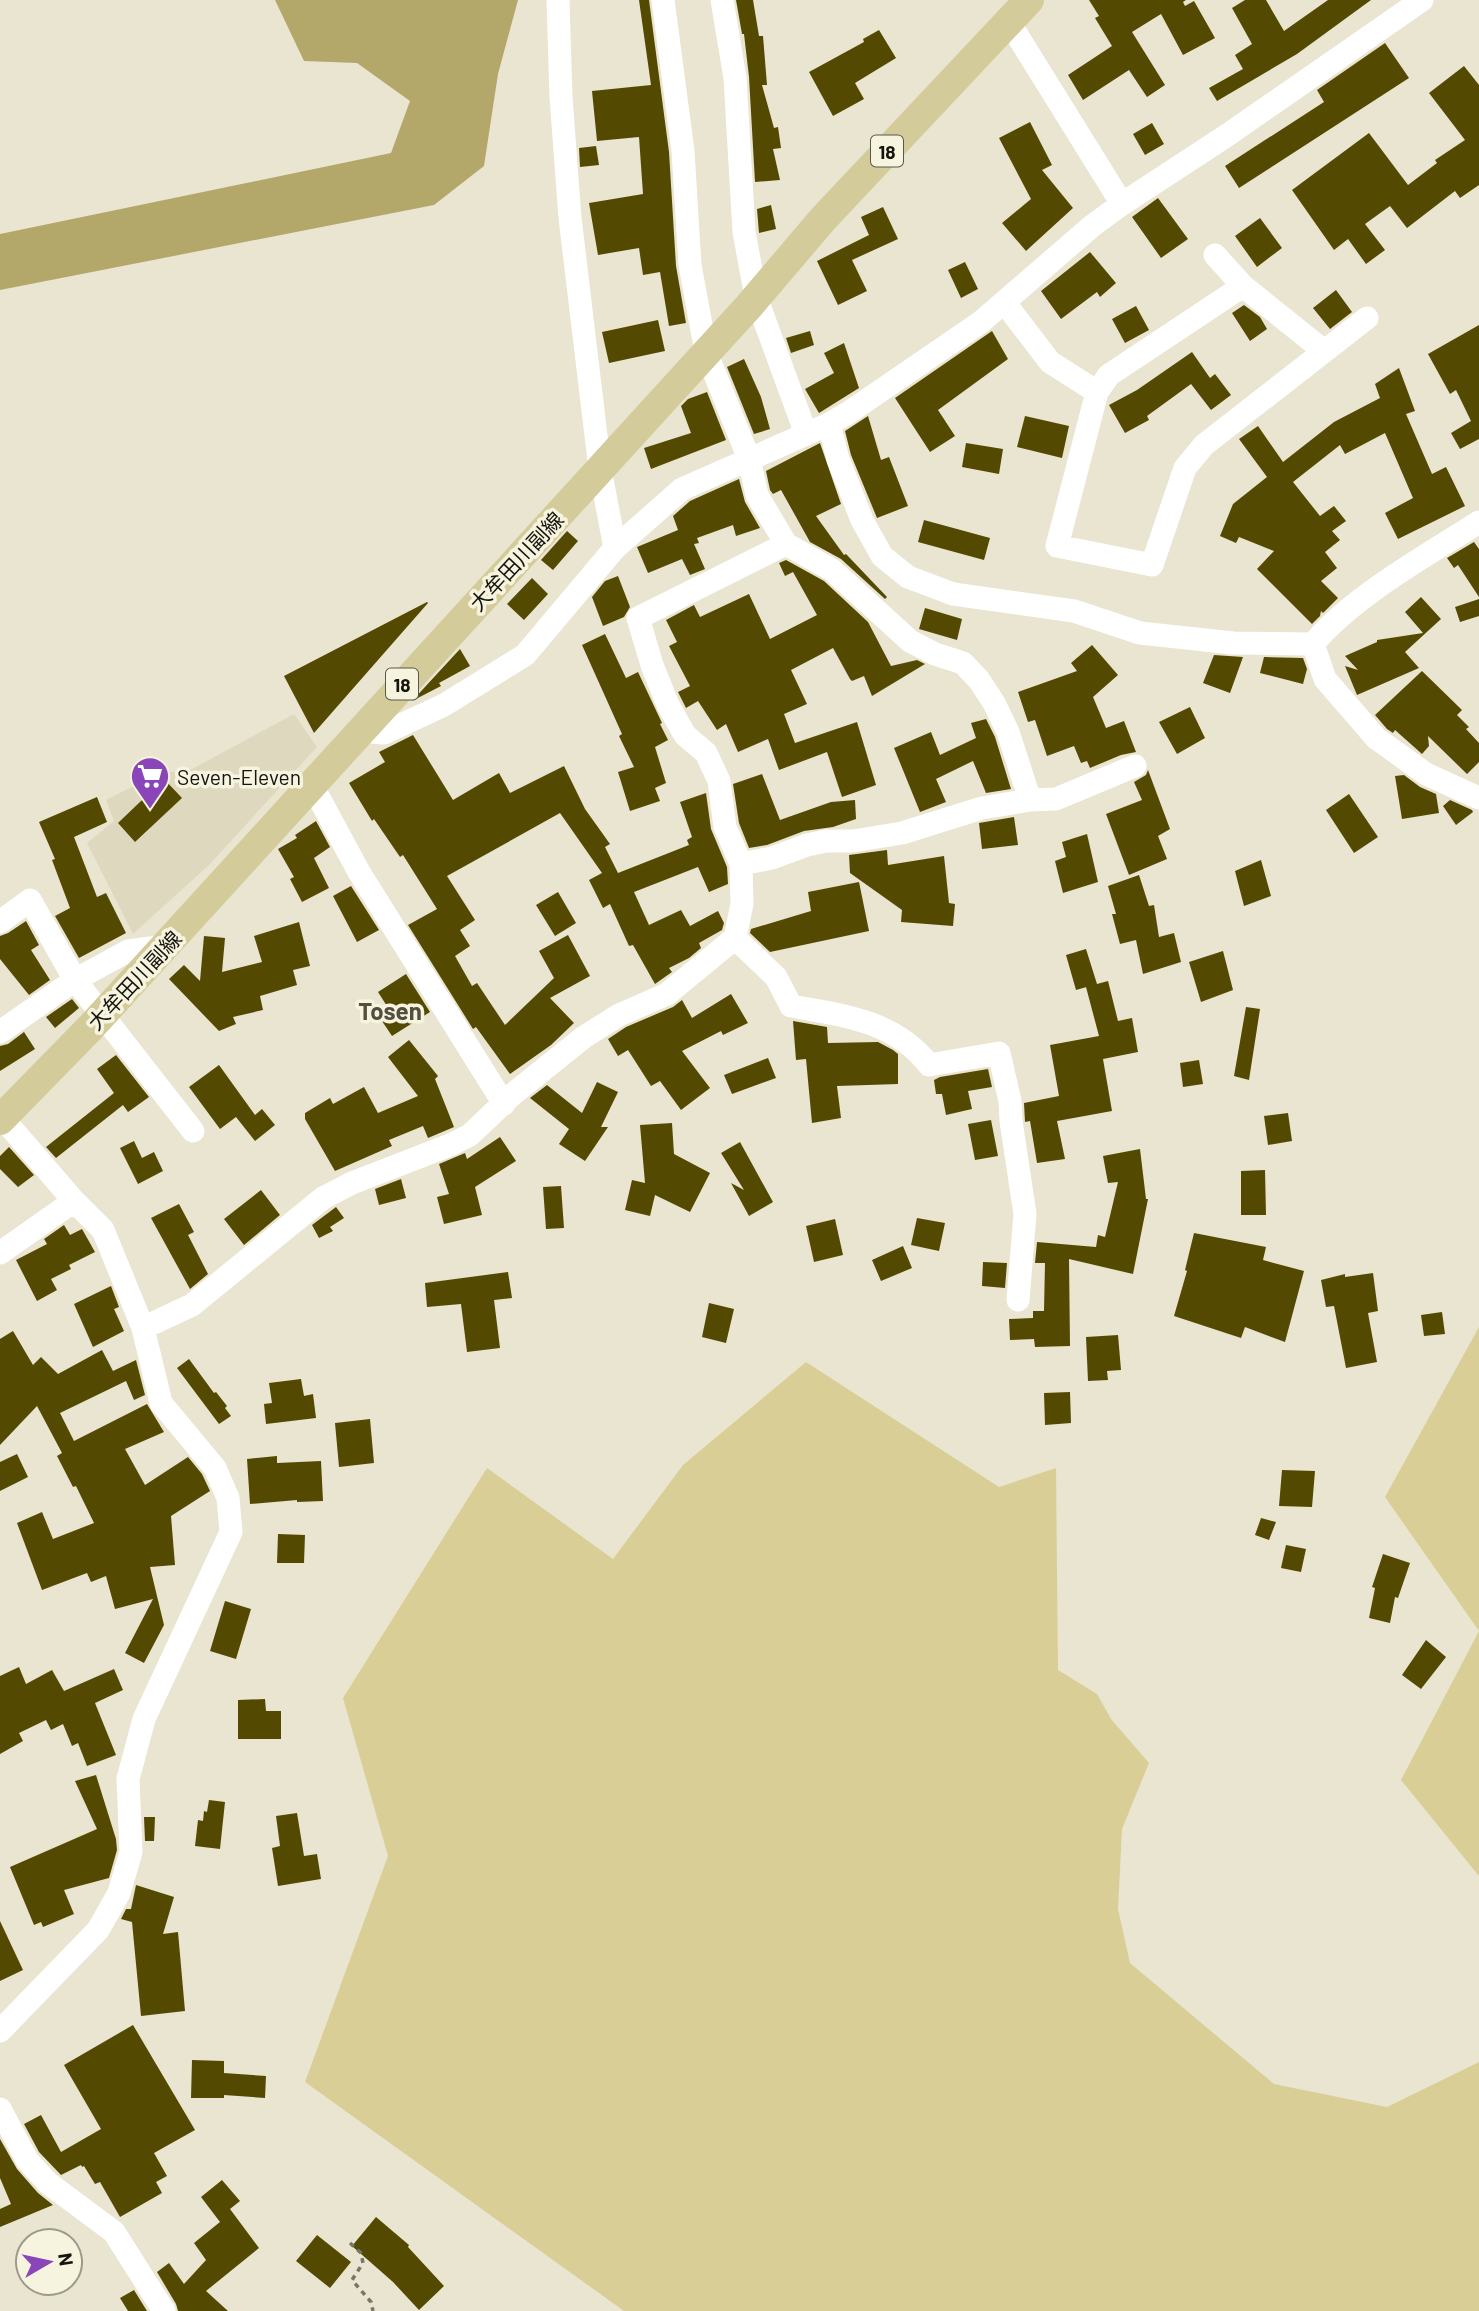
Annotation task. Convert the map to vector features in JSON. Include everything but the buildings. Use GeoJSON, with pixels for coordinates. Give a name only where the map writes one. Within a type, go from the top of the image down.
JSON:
{"type":"FeatureCollection","features":[{"type":"Feature","properties":{"kind":"main road","name":"大牟田川副線"},"geometry":{"type":"LineString","coordinates":[[1,1118],[166,946],[753,301],[823,219],[1029,0]]}},
{"type":"Feature","properties":{"kind":"street"},"geometry":{"type":"LineString","coordinates":[[558,0],[561,97],[570,218],[600,469],[615,548]]}},
{"type":"Feature","properties":{"kind":"street"},"geometry":{"type":"LineString","coordinates":[[663,0],[683,151],[690,265],[710,347],[749,459],[757,495],[786,544],[832,570],[910,641],[935,654],[963,663],[979,680],[1008,732],[1030,800]]}},
{"type":"Feature","properties":{"kind":"street"},"geometry":{"type":"LineString","coordinates":[[722,0],[735,78],[744,232],[753,301],[806,434]]}},
{"type":"Feature","properties":{"kind":"street"},"geometry":{"type":"LineString","coordinates":[[359,731],[384,733],[444,705],[525,655],[615,548],[682,489],[829,424],[932,356],[981,322],[1092,226],[1122,204],[1226,136],[1422,0]]}},
{"type":"Feature","properties":{"kind":"street"},"geometry":{"type":"LineString","coordinates":[[1009,22],[1122,204]]}},
{"type":"Feature","properties":{"kind":"street"},"geometry":{"type":"LineString","coordinates":[[1215,255],[1243,286],[1324,351]]}},
{"type":"Feature","properties":{"kind":"street"},"geometry":{"type":"LineString","coordinates":[[1243,286],[1109,375],[1097,392],[1057,546],[1152,565],[1185,468],[1204,445],[1367,318]]}},
{"type":"Feature","properties":{"kind":"street"},"geometry":{"type":"LineString","coordinates":[[1004,302],[1050,362],[1097,392]]}},
{"type":"Feature","properties":{"kind":"street"},"geometry":{"type":"LineString","coordinates":[[829,424],[838,459],[862,520],[882,556],[908,577],[953,594],[1074,611],[1140,633],[1233,643],[1313,644]]}},
{"type":"Feature","properties":{"kind":"street"},"geometry":{"type":"LineString","coordinates":[[1313,644],[1330,623],[1479,522]]}},
{"type":"Feature","properties":{"kind":"street"},"geometry":{"type":"LineString","coordinates":[[143,1328],[191,1304],[323,1198],[352,1183],[470,1135],[584,1037],[619,1015],[667,993],[735,937],[742,904],[741,864],[725,827],[719,782],[706,753],[685,735],[668,705],[638,618],[786,544]]}},
{"type":"Feature","properties":{"kind":"street"},"geometry":{"type":"LineString","coordinates":[[1313,644],[1325,679],[1376,738],[1426,774],[1479,798]]}},
{"type":"Feature","properties":{"kind":"street"},"geometry":{"type":"LineString","coordinates":[[741,864],[772,858],[826,841],[853,841],[902,833],[982,808],[1030,800],[1056,799],[1135,766]]}},
{"type":"Feature","properties":{"kind":"street"},"geometry":{"type":"LineString","coordinates":[[312,785],[359,872],[504,1104]]}},
{"type":"Feature","properties":{"kind":"street"},"geometry":{"type":"LineString","coordinates":[[0,922],[30,900],[75,980],[193,1131]]}},
{"type":"Feature","properties":{"kind":"street"},"geometry":{"type":"LineString","coordinates":[[735,937],[776,977],[791,1006],[863,1020],[884,1027],[917,1049],[929,1065],[999,1053],[1010,1101],[1025,1213],[1017,1300]]}},
{"type":"Feature","properties":{"kind":"street"},"geometry":{"type":"LineString","coordinates":[[0,1031],[75,980],[128,951],[166,946]]}},
{"type":"Feature","properties":{"kind":"street"},"geometry":{"type":"LineString","coordinates":[[0,2031],[98,1930],[119,1893],[131,1852],[128,1779],[144,1719],[231,1532],[228,1498],[215,1468],[160,1403],[143,1328],[103,1230],[1,1118]]}},
{"type":"Feature","properties":{"kind":"street"},"geometry":{"type":"LineString","coordinates":[[0,1253],[74,1201]]}},
{"type":"Feature","properties":{"kind":"street"},"geometry":{"type":"LineString","coordinates":[[0,2109],[27,2160],[48,2183],[114,2232],[164,2311]]}},
{"type":"Feature","properties":{"kind":"path"},"geometry":{"type":"LineString","coordinates":[[350,2244],[360,2253],[363,2263],[352,2280],[371,2302],[373,2311]]}},
{"type":"Feature","properties":{"kind":"shaded area"},"geometry":{"type":"Polygon","coordinates":[[[275,0],[518,0],[498,74],[484,166],[434,205],[0,290],[0,234],[391,153],[410,101],[357,63],[304,61],[275,0]]]}},
{"type":"Feature","properties":{"kind":"shaded area"},"geometry":{"type":"Polygon","coordinates":[[[294,714],[317,747],[209,865],[133,934],[87,843],[114,821],[106,800],[157,774],[192,769],[294,714]]]}},
{"type":"Feature","properties":{"kind":"shaded area"},"geometry":{"type":"Polygon","coordinates":[[[1479,1327],[1479,1631],[1385,1497],[1479,1327]]]}},
{"type":"Feature","properties":{"kind":"shaded area"},"geometry":{"type":"Polygon","coordinates":[[[806,1362],[999,1487],[1056,1468],[1058,1670],[1097,1694],[1111,1719],[1149,1763],[1122,1829],[1118,1909],[1130,1963],[1274,2084],[1387,2107],[1479,2062],[1479,2311],[624,2311],[305,2082],[388,1856],[343,1698],[487,1468],[613,1559],[683,1465],[806,1362]]]}},
{"type":"Feature","properties":{"kind":"shaded area"},"geometry":{"type":"Polygon","coordinates":[[[1479,1631],[1479,1876],[1401,1780],[1479,1631]]]}},
{"type":"Feature","properties":{"kind":"place","name":"Seven-Eleven"},"geometry":{"type":"Point","coordinates":[150,810]}},
{"type":"Feature","properties":{"kind":"district","name":"Tosen"},"geometry":{"type":"Point","coordinates":[390,1010]}}]}
